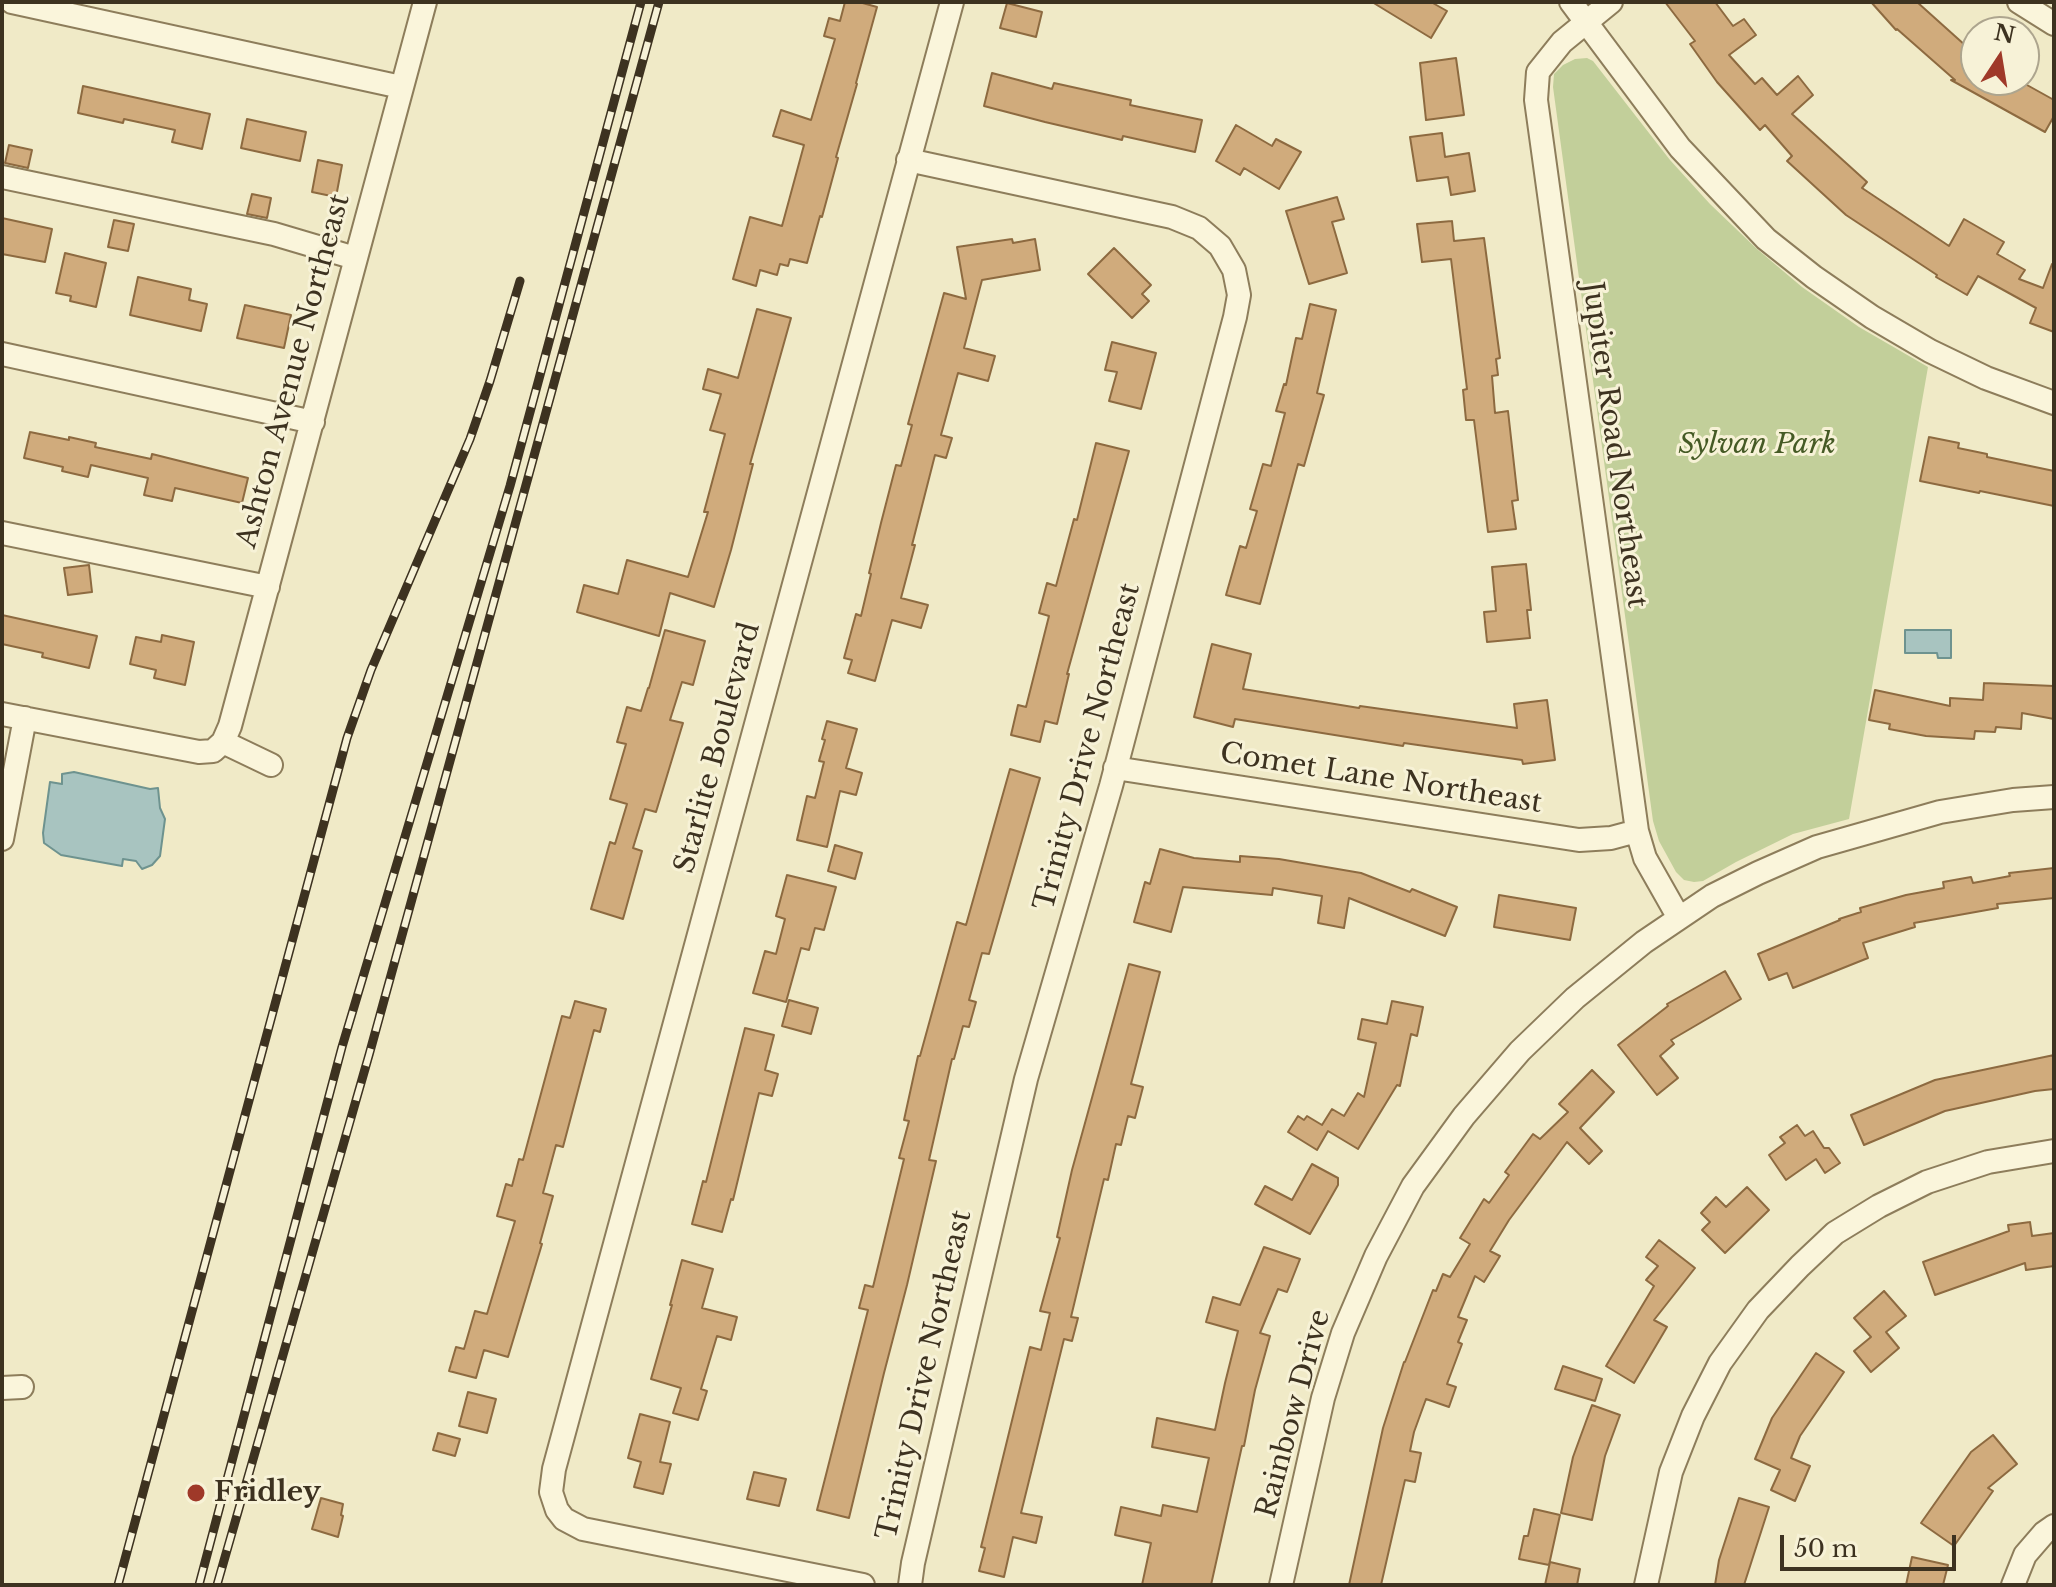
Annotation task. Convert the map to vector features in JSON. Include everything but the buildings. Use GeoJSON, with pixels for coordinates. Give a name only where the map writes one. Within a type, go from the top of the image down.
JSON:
{"type":"FeatureCollection","features":[{"type":"Feature","properties":{"kind":"street"},"geometry":{"type":"LineString","coordinates":[[12,2],[401,87]]}},
{"type":"Feature","properties":{"kind":"street","name":"Ashton Avenue Northeast"},"geometry":{"type":"LineString","coordinates":[[218,746],[230,726],[425,2]]}},
{"type":"Feature","properties":{"kind":"street","name":"Starlite Boulevard"},"geometry":{"type":"LineString","coordinates":[[863,1585],[583,1529],[564,1519],[557,1510],[551,1492],[554,1469],[952,2]]}},
{"type":"Feature","properties":{"kind":"street"},"geometry":{"type":"LineString","coordinates":[[1571,2],[1680,148],[1766,239],[1872,317],[1930,351],[1986,378],[2054,403]]}},
{"type":"Feature","properties":{"kind":"street","name":"Jupiter Road Northeast"},"geometry":{"type":"LineString","coordinates":[[1611,2],[1562,42],[1538,72],[1536,100],[1637,831],[1645,858],[1679,918]]}},
{"type":"Feature","properties":{"kind":"street"},"geometry":{"type":"LineString","coordinates":[[2019,2],[2054,24]]}},
{"type":"Feature","properties":{"kind":"street","name":"Trinity Drive Northeast"},"geometry":{"type":"LineString","coordinates":[[908,160],[1172,217],[1199,228],[1220,246],[1234,270],[1239,295],[1115,768],[1026,1079],[910,1585]]}},
{"type":"Feature","properties":{"kind":"street"},"geometry":{"type":"LineString","coordinates":[[2,177],[274,234],[355,258]]}},
{"type":"Feature","properties":{"kind":"street"},"geometry":{"type":"LineString","coordinates":[[2,354],[313,422]]}},
{"type":"Feature","properties":{"kind":"street"},"geometry":{"type":"LineString","coordinates":[[2,533],[268,587]]}},
{"type":"Feature","properties":{"kind":"street"},"geometry":{"type":"LineString","coordinates":[[2,714],[199,752],[218,746],[271,765]]}},
{"type":"Feature","properties":{"kind":"street"},"geometry":{"type":"LineString","coordinates":[[2,839],[25,718]]}},
{"type":"Feature","properties":{"kind":"street","name":"Comet Lane Northeast"},"geometry":{"type":"LineString","coordinates":[[1115,768],[1579,840],[1611,838],[1637,831]]}},
{"type":"Feature","properties":{"kind":"street","name":"Rainbow Drive"},"geometry":{"type":"LineString","coordinates":[[1281,1585],[1323,1398],[1343,1333],[1376,1256],[1413,1186],[1464,1116],[1520,1051],[1575,998],[1644,942],[1712,896],[1758,873],[1817,847],[1940,812],[2054,797]]}},
{"type":"Feature","properties":{"kind":"street"},"geometry":{"type":"LineString","coordinates":[[1646,1585],[1671,1472],[1693,1416],[1720,1363],[1758,1310],[1835,1233],[1891,1200],[1927,1182],[1988,1162],[2054,1151]]}},
{"type":"Feature","properties":{"kind":"street"},"geometry":{"type":"LineString","coordinates":[[2013,1585],[2025,1555],[2054,1526]]}},
{"type":"Feature","properties":{"kind":"green space","name":"Sylvan Park"},"geometry":{"type":"Polygon","coordinates":[[[1587,58],[1593,61],[1670,160],[1757,249],[1802,287],[1859,327],[1928,367],[1849,819],[1793,834],[1703,881],[1684,880],[1676,872],[1659,841],[1653,821],[1553,87],[1554,74],[1563,65],[1587,58]]]}},
{"type":"Feature","properties":{"kind":"water"},"geometry":{"type":"Polygon","coordinates":[[[1905,630],[1951,630],[1951,658],[1938,658],[1937,653],[1905,653],[1905,630]]]}},
{"type":"Feature","properties":{"kind":"water"},"geometry":{"type":"Polygon","coordinates":[[[74,772],[150,789],[158,788],[160,808],[165,819],[160,856],[152,865],[142,869],[136,861],[123,859],[122,866],[61,855],[44,843],[50,782],[62,784],[62,774],[74,772]]]}},
{"type":"Feature","properties":{"kind":"railway"},"geometry":{"type":"LineString","coordinates":[[199,1585],[342,1047],[510,486],[641,2]]}},
{"type":"Feature","properties":{"kind":"railway"},"geometry":{"type":"LineString","coordinates":[[217,1585],[369,1055],[659,2]]}},
{"type":"Feature","properties":{"kind":"railway"},"geometry":{"type":"LineString","coordinates":[[118,1585],[347,738],[371,670],[470,439],[520,281]]}},
{"type":"Feature","properties":{"kind":"place","name":"Fridley"},"geometry":{"type":"Point","coordinates":[196,1493]}}]}
